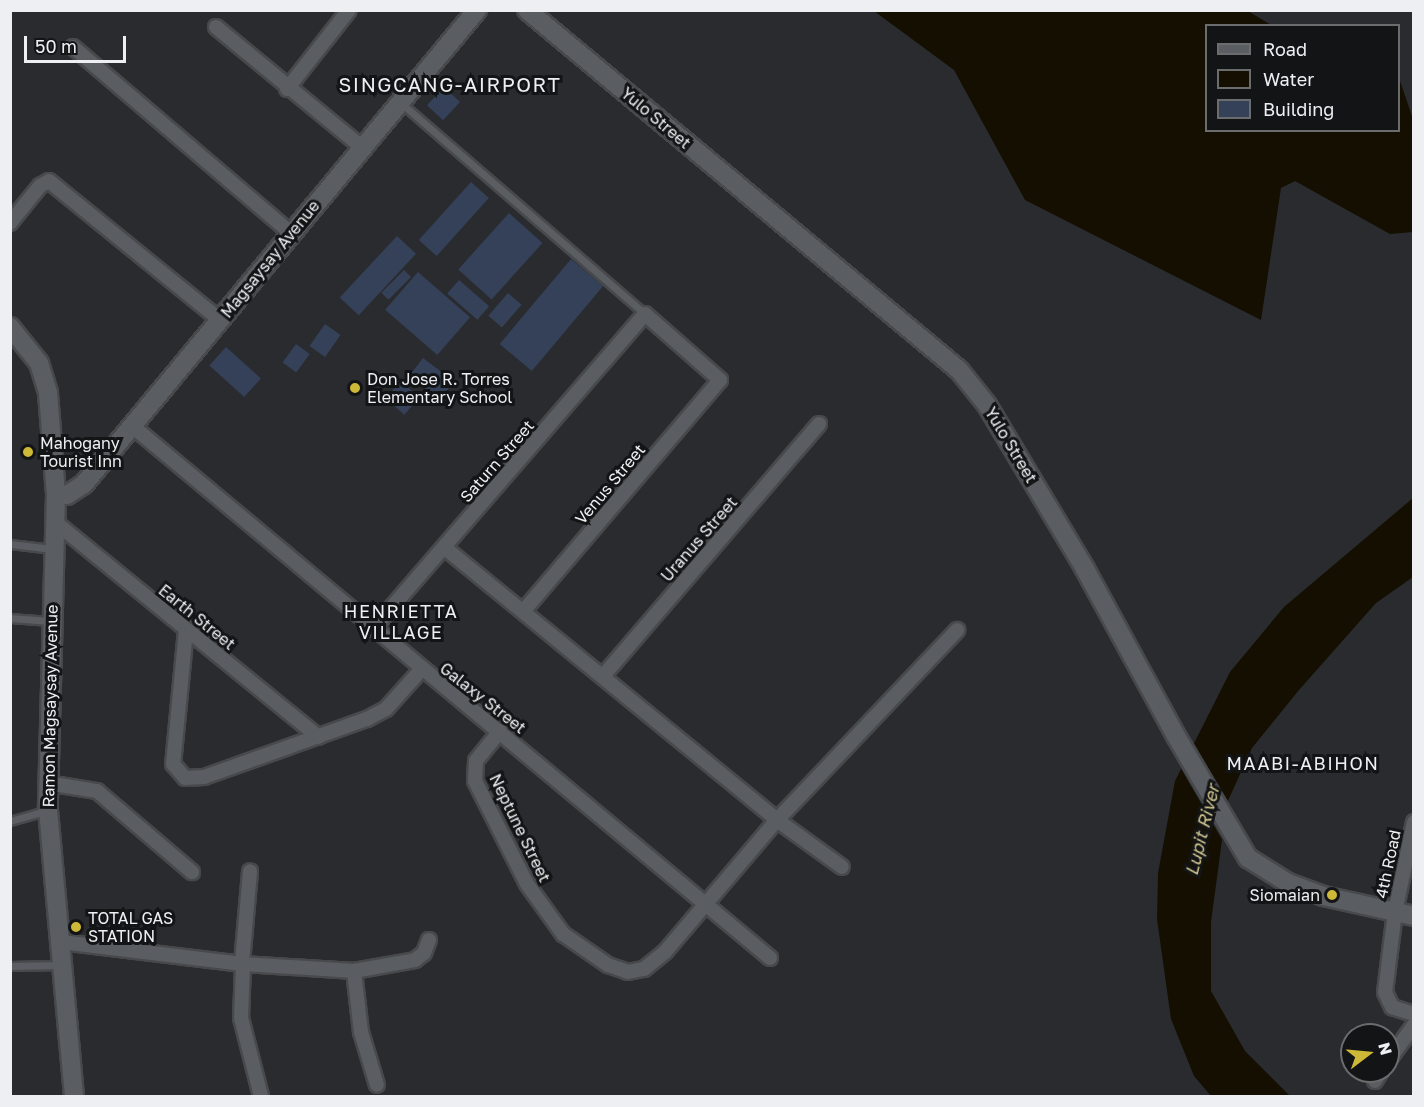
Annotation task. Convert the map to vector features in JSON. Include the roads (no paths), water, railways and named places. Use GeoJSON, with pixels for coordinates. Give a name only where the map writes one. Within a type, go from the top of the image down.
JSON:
{"type":"FeatureCollection","features":[{"type":"Feature","properties":{"kind":"street"},"geometry":{"type":"LineString","coordinates":[[287,89],[348,10]]}},
{"type":"Feature","properties":{"kind":"street","name":"Magsaysay Avenue"},"geometry":{"type":"LineString","coordinates":[[56,495],[67,495],[84,484],[477,10]]}},
{"type":"Feature","properties":{"kind":"street","name":"Yulo Street"},"geometry":{"type":"LineString","coordinates":[[527,10],[959,370],[987,405],[1085,569],[1183,748],[1235,840],[1248,858],[1288,883],[1323,896],[1413,916]]}},
{"type":"Feature","properties":{"kind":"street"},"geometry":{"type":"LineString","coordinates":[[216,27],[287,89],[363,148]]}},
{"type":"Feature","properties":{"kind":"street"},"geometry":{"type":"LineString","coordinates":[[73,47],[291,233]]}},
{"type":"Feature","properties":{"kind":"street"},"geometry":{"type":"LineString","coordinates":[[10,223],[40,186],[49,182],[220,320]]}},
{"type":"Feature","properties":{"kind":"street","name":"Venus Street"},"geometry":{"type":"LineString","coordinates":[[524,610],[720,380],[645,314]]}},
{"type":"Feature","properties":{"kind":"street","name":"Saturn Street"},"geometry":{"type":"LineString","coordinates":[[373,629],[645,314]]}},
{"type":"Feature","properties":{"kind":"street","name":"Ramon Magsaysay Avenue"},"geometry":{"type":"LineString","coordinates":[[10,327],[39,363],[48,393],[56,522],[50,621],[47,783],[74,1096]]}},
{"type":"Feature","properties":{"kind":"street","name":"Uranus Street"},"geometry":{"type":"LineString","coordinates":[[603,676],[819,424]]}},
{"type":"Feature","properties":{"kind":"street","name":"Galaxy Street"},"geometry":{"type":"LineString","coordinates":[[131,425],[421,670],[500,731],[770,958]]}},
{"type":"Feature","properties":{"kind":"street","name":"Earth Street"},"geometry":{"type":"LineString","coordinates":[[56,522],[319,737]]}},
{"type":"Feature","properties":{"kind":"street"},"geometry":{"type":"LineString","coordinates":[[445,548],[524,610],[777,820],[842,867]]}},
{"type":"Feature","properties":{"kind":"street"},"geometry":{"type":"LineString","coordinates":[[186,630],[174,764],[185,778],[204,777],[319,737],[386,709],[421,670]]}},
{"type":"Feature","properties":{"kind":"street"},"geometry":{"type":"LineString","coordinates":[[704,904],[777,820],[957,630]]}},
{"type":"Feature","properties":{"kind":"street","name":"Neptune Street"},"geometry":{"type":"LineString","coordinates":[[500,731],[476,761],[476,781],[527,884],[563,934],[608,965],[628,972],[644,969],[665,952],[704,904]]}},
{"type":"Feature","properties":{"kind":"street"},"geometry":{"type":"LineString","coordinates":[[47,783],[96,791],[192,872]]}},
{"type":"Feature","properties":{"kind":"street","name":"4th Road"},"geometry":{"type":"LineString","coordinates":[[1413,822],[1395,912],[1386,1000],[1392,1007],[1413,1014]]}},
{"type":"Feature","properties":{"kind":"street"},"geometry":{"type":"LineString","coordinates":[[250,871],[242,963],[241,1018],[261,1096]]}},
{"type":"Feature","properties":{"kind":"street"},"geometry":{"type":"LineString","coordinates":[[61,942],[242,963],[354,970],[415,960],[424,953],[429,939]]}},
{"type":"Feature","properties":{"kind":"street"},"geometry":{"type":"LineString","coordinates":[[354,970],[361,1032],[377,1085]]}},
{"type":"Feature","properties":{"kind":"street"},"geometry":{"type":"LineString","coordinates":[[1400,1044],[1413,1025]]}},
{"type":"Feature","properties":{"kind":"lane"},"geometry":{"type":"LineString","coordinates":[[401,104],[645,314]]}},
{"type":"Feature","properties":{"kind":"lane"},"geometry":{"type":"LineString","coordinates":[[10,544],[53,549]]}},
{"type":"Feature","properties":{"kind":"lane"},"geometry":{"type":"LineString","coordinates":[[10,618],[50,621]]}},
{"type":"Feature","properties":{"kind":"lane"},"geometry":{"type":"LineString","coordinates":[[10,821],[48,810]]}},
{"type":"Feature","properties":{"kind":"lane"},"geometry":{"type":"LineString","coordinates":[[10,966],[63,965]]}},
{"type":"Feature","properties":{"kind":"water"},"geometry":{"type":"Polygon","coordinates":[[[874,11],[1248,11],[1269,24],[1205,24],[1205,132],[1400,132],[1400,81],[1413,119],[1413,232],[1390,234],[1295,181],[1281,188],[1261,320],[1025,200],[954,70],[874,11]]]}},
{"type":"Feature","properties":{"kind":"water","name":"Lupit River"},"geometry":{"type":"Polygon","coordinates":[[[1413,498],[1413,577],[1376,603],[1299,690],[1252,748],[1227,803],[1211,922],[1211,991],[1245,1051],[1290,1096],[1211,1096],[1194,1076],[1171,1019],[1157,919],[1158,873],[1175,781],[1230,672],[1284,607],[1413,498]]]}},
{"type":"Feature","properties":{"kind":"place","name":"Don Jose R. Torres Elementary School"},"geometry":{"type":"Point","coordinates":[355,388]}},
{"type":"Feature","properties":{"kind":"place","name":"Mahogany Tourist Inn"},"geometry":{"type":"Point","coordinates":[28,452]}},
{"type":"Feature","properties":{"kind":"place","name":"Siomaian"},"geometry":{"type":"Point","coordinates":[1332,895]}},
{"type":"Feature","properties":{"kind":"place","name":"TOTAL GAS STATION"},"geometry":{"type":"Point","coordinates":[76,927]}},
{"type":"Feature","properties":{"kind":"district","name":"SINGCANG-AIRPORT"},"geometry":{"type":"Point","coordinates":[450,84]}},
{"type":"Feature","properties":{"kind":"district","name":"HENRIETTA VILLAGE"},"geometry":{"type":"Point","coordinates":[401,622]}},
{"type":"Feature","properties":{"kind":"district","name":"MAABI-ABIHON"},"geometry":{"type":"Point","coordinates":[1303,763]}}]}
